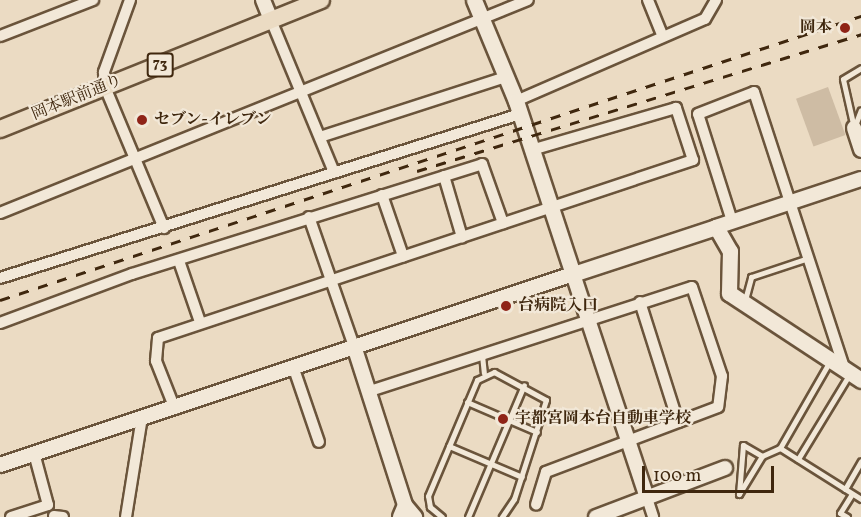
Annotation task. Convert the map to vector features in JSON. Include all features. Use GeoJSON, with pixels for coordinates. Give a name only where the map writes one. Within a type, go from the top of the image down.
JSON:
{"type":"FeatureCollection","features":[{"type":"Feature","properties":{"kind":"main road","name":"岡本駅前通り"},"geometry":{"type":"LineString","coordinates":[[0,129],[321,0]]}},
{"type":"Feature","properties":{"kind":"main road"},"geometry":{"type":"LineString","coordinates":[[474,0],[518,108],[573,274],[716,227],[730,250],[727,289],[744,304],[852,374]]}},
{"type":"Feature","properties":{"kind":"street"},"geometry":{"type":"LineString","coordinates":[[58,0],[63,12]]}},
{"type":"Feature","properties":{"kind":"street"},"geometry":{"type":"LineString","coordinates":[[0,36],[93,0]]}},
{"type":"Feature","properties":{"kind":"street"},"geometry":{"type":"LineString","coordinates":[[130,0],[104,72],[105,87],[164,228]]}},
{"type":"Feature","properties":{"kind":"street"},"geometry":{"type":"LineString","coordinates":[[263,0],[334,172]]}},
{"type":"Feature","properties":{"kind":"street"},"geometry":{"type":"LineString","coordinates":[[0,213],[528,0]]}},
{"type":"Feature","properties":{"kind":"street"},"geometry":{"type":"LineString","coordinates":[[648,0],[662,35]]}},
{"type":"Feature","properties":{"kind":"street"},"geometry":{"type":"LineString","coordinates":[[0,278],[164,228],[518,108],[662,35],[705,19],[716,0]]}},
{"type":"Feature","properties":{"kind":"street"},"geometry":{"type":"LineString","coordinates":[[320,137],[506,77]]}},
{"type":"Feature","properties":{"kind":"street"},"geometry":{"type":"LineString","coordinates":[[732,221],[698,118],[701,109],[754,92],[809,258],[852,374]]}},
{"type":"Feature","properties":{"kind":"street"},"geometry":{"type":"LineString","coordinates":[[175,409],[156,361],[158,338],[200,322],[693,160],[676,108],[531,150]]}},
{"type":"Feature","properties":{"kind":"street"},"geometry":{"type":"LineString","coordinates":[[854,128],[861,150]]}},
{"type":"Feature","properties":{"kind":"street"},"geometry":{"type":"LineString","coordinates":[[0,323],[309,217],[482,164],[503,223]]}},
{"type":"Feature","properties":{"kind":"street"},"geometry":{"type":"LineString","coordinates":[[444,176],[462,237]]}},
{"type":"Feature","properties":{"kind":"street"},"geometry":{"type":"LineString","coordinates":[[716,227],[861,179]]}},
{"type":"Feature","properties":{"kind":"street"},"geometry":{"type":"LineString","coordinates":[[382,195],[403,256]]}},
{"type":"Feature","properties":{"kind":"street"},"geometry":{"type":"LineString","coordinates":[[309,217],[370,391],[403,511],[414,517]]}},
{"type":"Feature","properties":{"kind":"street"},"geometry":{"type":"LineString","coordinates":[[179,261],[200,322]]}},
{"type":"Feature","properties":{"kind":"street"},"geometry":{"type":"LineString","coordinates":[[0,465],[142,417],[175,409],[354,346],[573,274],[653,517]]}},
{"type":"Feature","properties":{"kind":"street"},"geometry":{"type":"LineString","coordinates":[[370,391],[692,287],[722,376],[718,407],[546,472],[536,504]]}},
{"type":"Feature","properties":{"kind":"street"},"geometry":{"type":"LineString","coordinates":[[640,302],[678,422]]}},
{"type":"Feature","properties":{"kind":"street"},"geometry":{"type":"LineString","coordinates":[[294,369],[319,442]]}},
{"type":"Feature","properties":{"kind":"street"},"geometry":{"type":"LineString","coordinates":[[126,517],[142,417]]}},
{"type":"Feature","properties":{"kind":"street"},"geometry":{"type":"LineString","coordinates":[[11,517],[48,505],[34,453]]}},
{"type":"Feature","properties":{"kind":"street"},"geometry":{"type":"LineString","coordinates":[[596,517],[725,468]]}},
{"type":"Feature","properties":{"kind":"lane"},"geometry":{"type":"LineString","coordinates":[[854,128],[843,79],[861,68]]}},
{"type":"Feature","properties":{"kind":"lane"},"geometry":{"type":"LineString","coordinates":[[854,128],[861,110]]}},
{"type":"Feature","properties":{"kind":"lane"},"geometry":{"type":"LineString","coordinates":[[744,304],[751,277],[809,258]]}},
{"type":"Feature","properties":{"kind":"lane"},"geometry":{"type":"LineString","coordinates":[[442,517],[430,507],[428,496],[467,402],[484,373],[482,355]]}},
{"type":"Feature","properties":{"kind":"lane"},"geometry":{"type":"LineString","coordinates":[[762,456],[743,445],[739,494],[762,456],[780,448],[831,361]]}},
{"type":"Feature","properties":{"kind":"lane"},"geometry":{"type":"LineString","coordinates":[[484,373],[524,385],[546,400],[522,477],[502,517]]}},
{"type":"Feature","properties":{"kind":"lane"},"geometry":{"type":"LineString","coordinates":[[798,459],[852,374]]}},
{"type":"Feature","properties":{"kind":"lane"},"geometry":{"type":"LineString","coordinates":[[468,517],[524,385]]}},
{"type":"Feature","properties":{"kind":"lane"},"geometry":{"type":"LineString","coordinates":[[467,402],[537,432]]}},
{"type":"Feature","properties":{"kind":"lane"},"geometry":{"type":"LineString","coordinates":[[449,446],[522,477]]}},
{"type":"Feature","properties":{"kind":"lane"},"geometry":{"type":"LineString","coordinates":[[780,448],[861,499]]}},
{"type":"Feature","properties":{"kind":"lane"},"geometry":{"type":"LineString","coordinates":[[845,489],[861,461]]}},
{"type":"Feature","properties":{"kind":"lane"},"geometry":{"type":"LineString","coordinates":[[847,517],[840,513],[852,494]]}},
{"type":"Feature","properties":{"kind":"shaded area"},"geometry":{"type":"Polygon","coordinates":[[[828,87],[845,135],[813,147],[796,99],[828,87]]]}},
{"type":"Feature","properties":{"kind":"railway"},"geometry":{"type":"LineString","coordinates":[[0,300],[861,16]]}},
{"type":"Feature","properties":{"kind":"railway"},"geometry":{"type":"LineString","coordinates":[[417,171],[861,34]]}},
{"type":"Feature","properties":{"kind":"place","name":"岡本"},"geometry":{"type":"Point","coordinates":[845,28]}},
{"type":"Feature","properties":{"kind":"place","name":"セブン-イレブン"},"geometry":{"type":"Point","coordinates":[142,120]}},
{"type":"Feature","properties":{"kind":"place","name":"台病院入口"},"geometry":{"type":"Point","coordinates":[506,306]}},
{"type":"Feature","properties":{"kind":"place","name":"宇都宮岡本台自動車学校"},"geometry":{"type":"Point","coordinates":[503,419]}}]}
